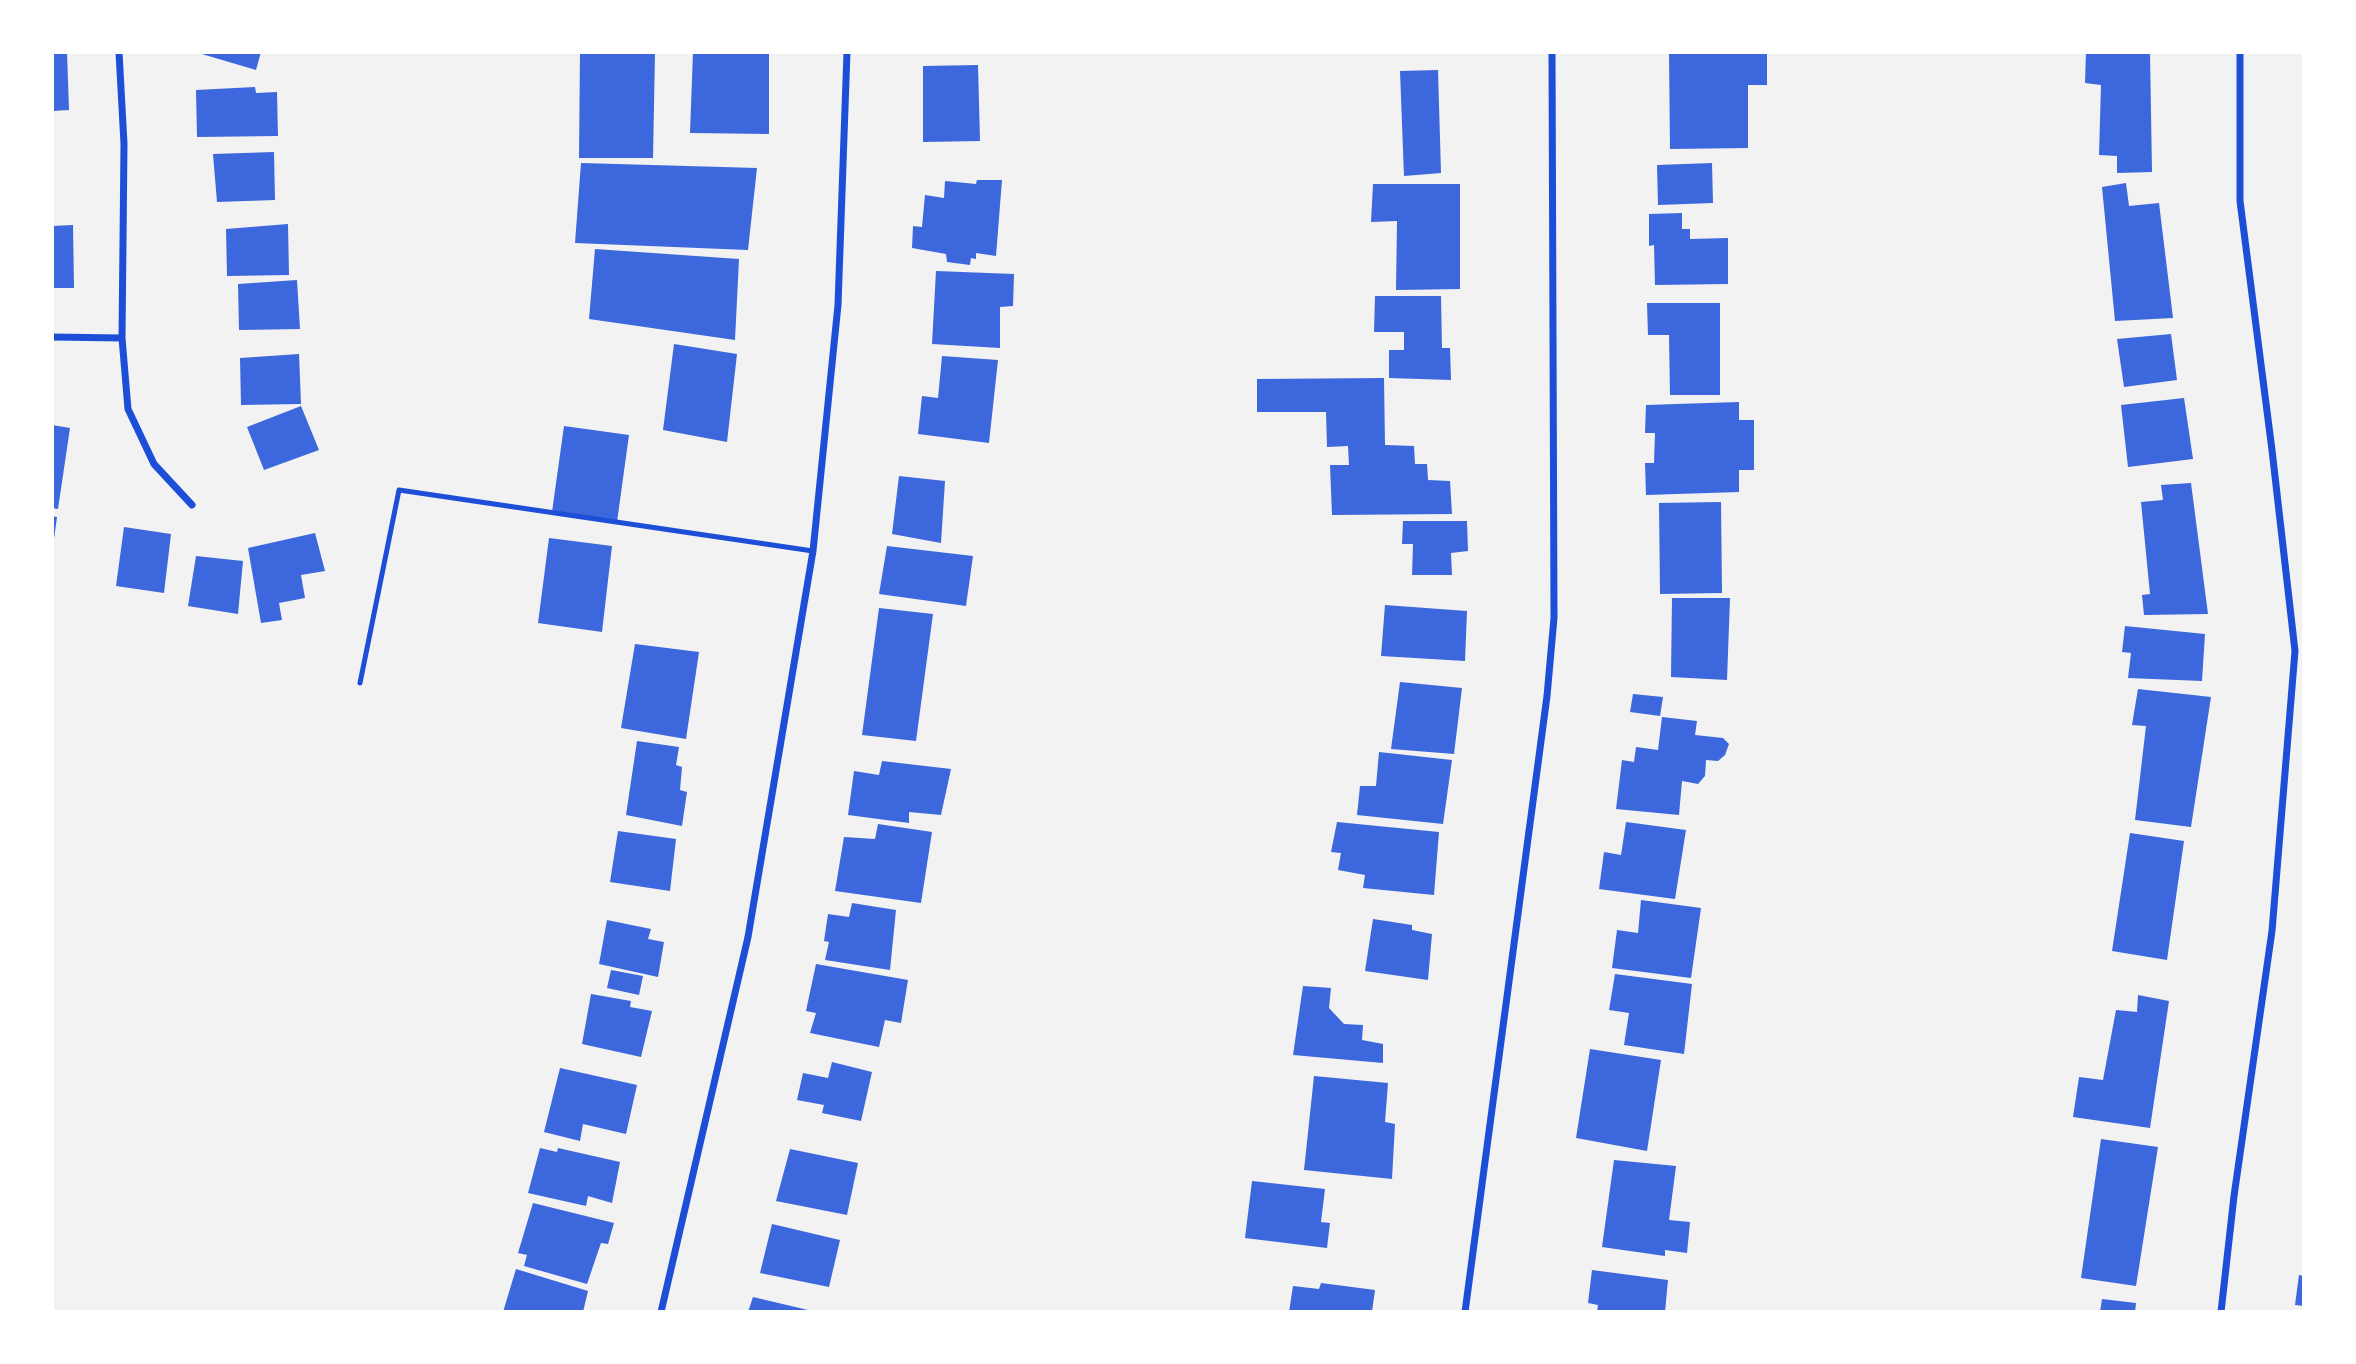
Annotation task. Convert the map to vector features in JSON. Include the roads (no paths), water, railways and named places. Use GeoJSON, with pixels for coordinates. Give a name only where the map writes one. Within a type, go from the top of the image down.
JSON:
{"type":"FeatureCollection","features":[{"type":"Feature","properties":{"kind":"street"},"geometry":{"type":"LineString","coordinates":[[119,52],[124,144],[122,338],[128,409],[154,464],[192,505]]}},
{"type":"Feature","properties":{"kind":"street"},"geometry":{"type":"LineString","coordinates":[[662,1311],[748,937],[813,551],[838,304],[847,52]]}},
{"type":"Feature","properties":{"kind":"street"},"geometry":{"type":"LineString","coordinates":[[1465,1311],[1547,696],[1554,618],[1552,52]]}},
{"type":"Feature","properties":{"kind":"street"},"geometry":{"type":"LineString","coordinates":[[2221,1311],[2234,1196],[2272,931],[2295,651],[2240,201],[2240,52]]}},
{"type":"Feature","properties":{"kind":"street"},"geometry":{"type":"LineString","coordinates":[[52,337],[122,338]]}},
{"type":"Feature","properties":{"kind":"lane"},"geometry":{"type":"LineString","coordinates":[[360,683],[399,490],[813,551]]}}]}
